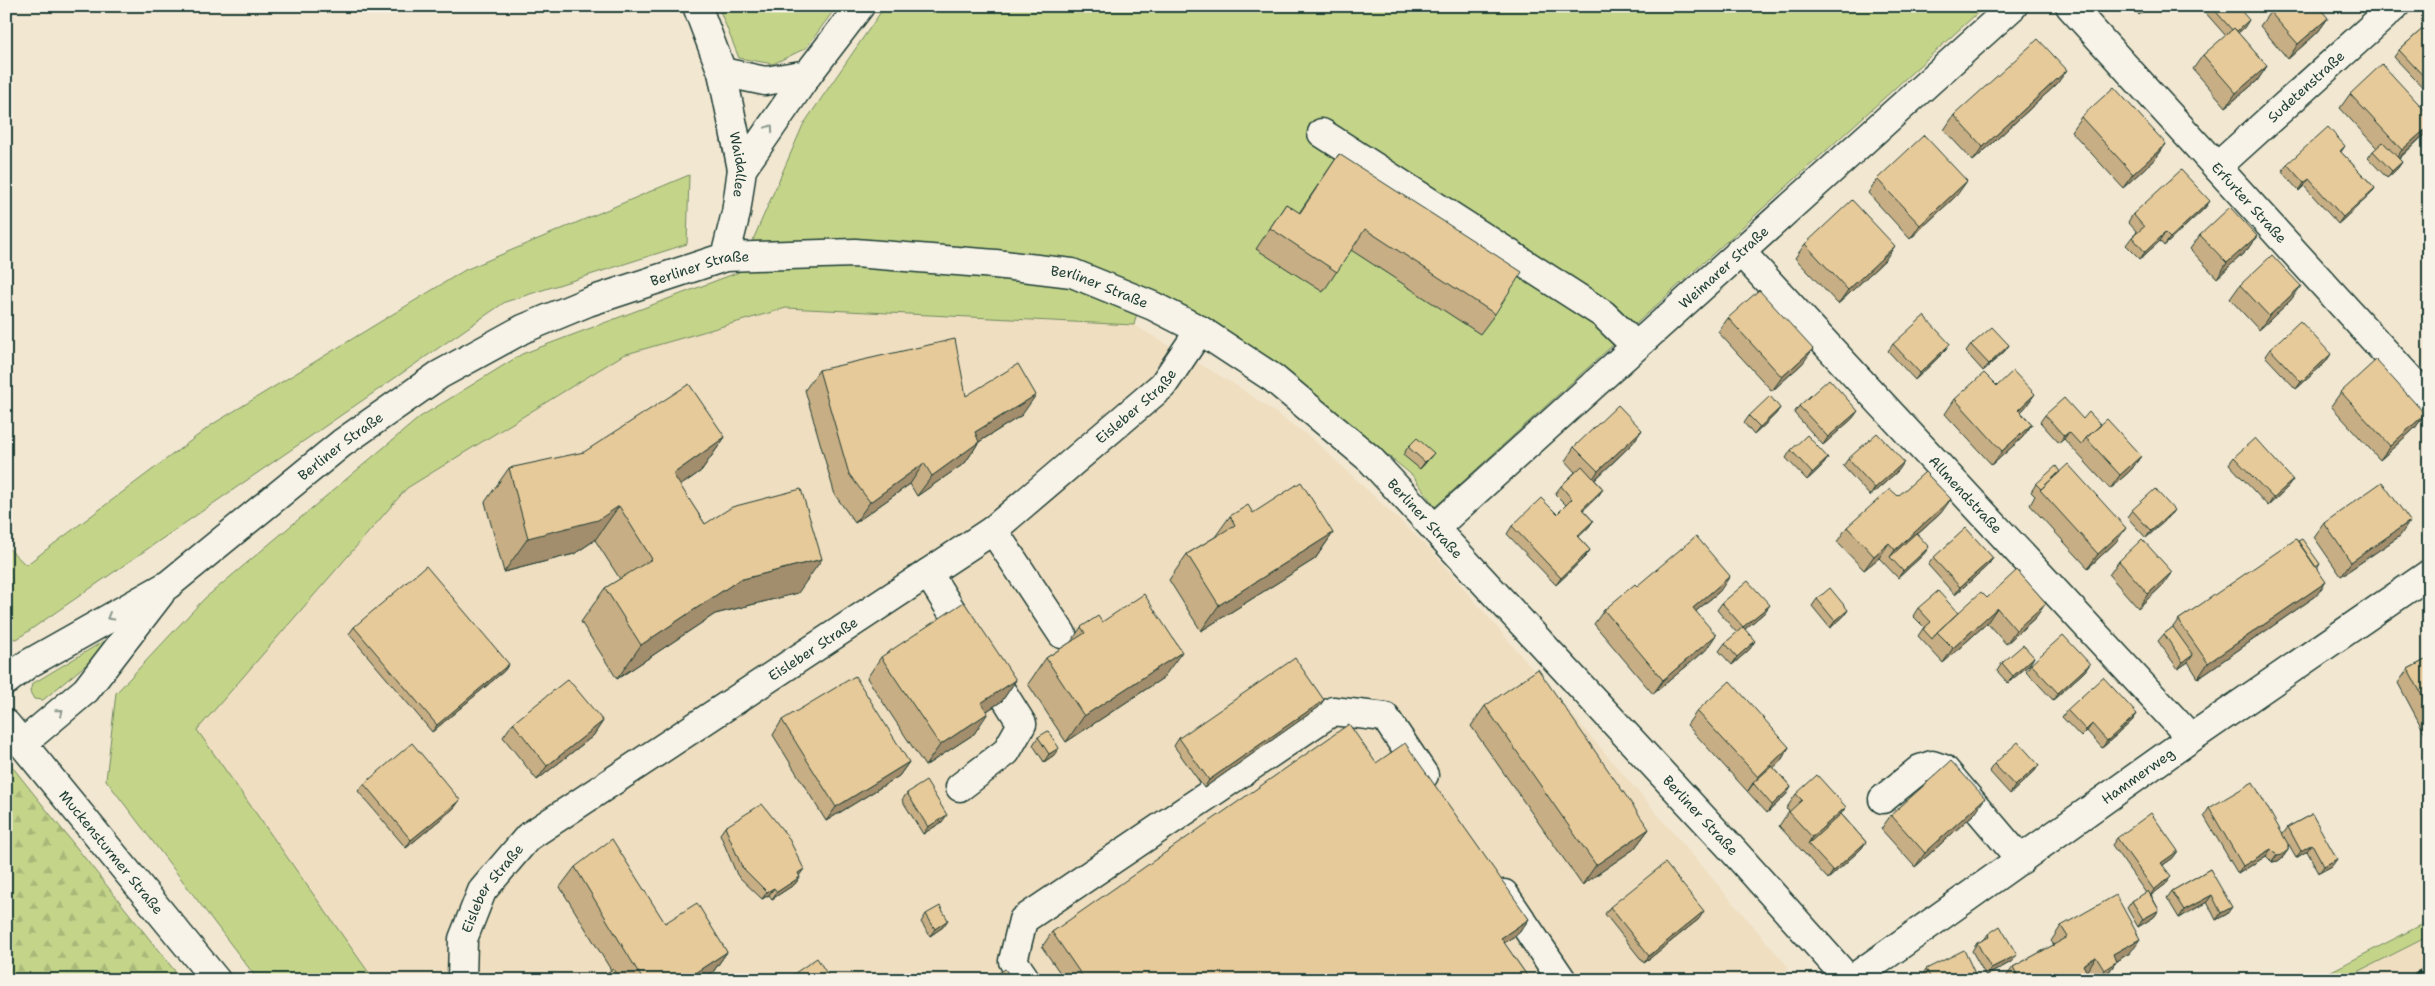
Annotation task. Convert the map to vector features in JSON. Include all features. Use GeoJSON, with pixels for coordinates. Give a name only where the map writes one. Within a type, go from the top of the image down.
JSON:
{"type":"FeatureCollection","features":[{"type":"Feature","properties":{"kind":"street","name":"Waidallee"},"geometry":{"type":"LineString","coordinates":[[697,6],[722,72],[742,169],[736,213],[725,257]]}},
{"type":"Feature","properties":{"kind":"street"},"geometry":{"type":"LineString","coordinates":[[742,169],[808,74],[860,6]]}},
{"type":"Feature","properties":{"kind":"street","name":"Weimarer Straße"},"geometry":{"type":"LineString","coordinates":[[1436,528],[2013,6]]}},
{"type":"Feature","properties":{"kind":"street","name":"Erfurter Straße"},"geometry":{"type":"LineString","coordinates":[[2070,6],[2429,400]]}},
{"type":"Feature","properties":{"kind":"street","name":"Sudetenstraße"},"geometry":{"type":"LineString","coordinates":[[2217,167],[2395,6]]}},
{"type":"Feature","properties":{"kind":"street"},"geometry":{"type":"LineString","coordinates":[[722,72],[765,81],[808,74]]}},
{"type":"Feature","properties":{"kind":"street"},"geometry":{"type":"LineString","coordinates":[[1322,133],[1603,314],[1636,346]]}},
{"type":"Feature","properties":{"kind":"street","name":"Allmendstraße"},"geometry":{"type":"LineString","coordinates":[[1740,251],[2192,738]]}},
{"type":"Feature","properties":{"kind":"street","name":"Berliner Straße"},"geometry":{"type":"LineString","coordinates":[[6,681],[28,664],[168,585],[342,443],[439,375],[523,329],[588,302],[725,257],[854,253],[995,264],[1072,273],[1153,306],[1200,330],[1273,378],[1370,459],[1730,847],[1850,980]]}},
{"type":"Feature","properties":{"kind":"street","name":"Eisleber Straße"},"geometry":{"type":"LineString","coordinates":[[462,980],[463,939],[482,891],[528,836],[993,530],[1163,385],[1200,330]]}},
{"type":"Feature","properties":{"kind":"street"},"geometry":{"type":"LineString","coordinates":[[993,530],[1062,634]]}},
{"type":"Feature","properties":{"kind":"street"},"geometry":{"type":"LineString","coordinates":[[928,573],[1022,724],[1006,752],[960,787]]}},
{"type":"Feature","properties":{"kind":"street","name":"Hammerweg"},"geometry":{"type":"LineString","coordinates":[[1850,980],[2192,738],[2429,574]]}},
{"type":"Feature","properties":{"kind":"street","name":"Berliner Straße"},"geometry":{"type":"LineString","coordinates":[[15,734],[86,690],[168,585]]}},
{"type":"Feature","properties":{"kind":"street"},"geometry":{"type":"LineString","coordinates":[[1026,980],[1013,962],[1023,920],[1333,712],[1386,717],[1441,799]]}},
{"type":"Feature","properties":{"kind":"street","name":"Muckensturmer Straße"},"geometry":{"type":"LineString","coordinates":[[15,734],[216,980]]}},
{"type":"Feature","properties":{"kind":"street"},"geometry":{"type":"LineString","coordinates":[[1883,799],[1920,769],[1932,765],[1944,769],[2021,860]]}},
{"type":"Feature","properties":{"kind":"street"},"geometry":{"type":"LineString","coordinates":[[1490,873],[1562,980]]}},
{"type":"Feature","properties":{"kind":"shaded area"},"geometry":{"type":"Polygon","coordinates":[[[786,308],[1134,325],[1237,386],[1313,439],[1430,549],[1789,968],[1773,980],[374,980],[196,730],[407,488],[623,355],[786,308]]]}},
{"type":"Feature","properties":{"kind":"shaded area"},"geometry":{"type":"Polygon","coordinates":[[[2429,936],[2429,980],[2342,980],[2429,936]]]}},
{"type":"Feature","properties":{"kind":"green space"},"geometry":{"type":"Polygon","coordinates":[[[718,6],[837,6],[806,48],[773,64],[739,58],[718,6]]]}},
{"type":"Feature","properties":{"kind":"green space"},"geometry":{"type":"Polygon","coordinates":[[[885,6],[1985,6],[1435,507],[1413,476],[1270,358],[1142,292],[1134,325],[786,308],[623,355],[407,488],[197,730],[374,980],[258,980],[106,780],[116,693],[204,599],[420,417],[522,354],[739,272],[803,125],[885,6]]]}},
{"type":"Feature","properties":{"kind":"green space"},"geometry":{"type":"Polygon","coordinates":[[[689,175],[687,244],[505,302],[17,639],[6,638],[6,546],[26,565],[213,424],[465,270],[689,175]]]}},
{"type":"Feature","properties":{"kind":"green space"},"geometry":{"type":"Polygon","coordinates":[[[112,636],[111,644],[43,700],[34,699],[30,692],[32,684],[112,636]]]}},
{"type":"Feature","properties":{"kind":"green space"},"geometry":{"type":"Polygon","coordinates":[[[6,759],[182,980],[6,980],[6,759]]]}},
{"type":"Feature","properties":{"kind":"green space"},"geometry":{"type":"Polygon","coordinates":[[[2429,921],[2429,936],[2342,980],[2314,980],[2429,921]]]}},
{"type":"Feature","properties":{"kind":"building"},"geometry":{"type":"Polygon","coordinates":[[[2211,6],[2237,6],[2249,20],[2237,31],[2234,28],[2232,30],[2211,6]]]}},
{"type":"Feature","properties":{"kind":"building"},"geometry":{"type":"Polygon","coordinates":[[[2276,6],[2318,6],[2328,18],[2298,44],[2270,12],[2276,6]]]}},
{"type":"Feature","properties":{"kind":"building"},"geometry":{"type":"Polygon","coordinates":[[[2429,23],[2429,82],[2399,50],[2429,23]]]}},
{"type":"Feature","properties":{"kind":"building"},"geometry":{"type":"Polygon","coordinates":[[[2234,28],[2267,66],[2236,93],[2203,55],[2234,28]]]}},
{"type":"Feature","properties":{"kind":"building"},"geometry":{"type":"Polygon","coordinates":[[[2038,39],[2067,70],[1983,147],[1954,115],[2038,39]]]}},
{"type":"Feature","properties":{"kind":"building"},"geometry":{"type":"Polygon","coordinates":[[[2382,64],[2429,115],[2429,126],[2402,150],[2350,94],[2382,64]]]}},
{"type":"Feature","properties":{"kind":"building"},"geometry":{"type":"Polygon","coordinates":[[[2114,87],[2166,144],[2133,174],[2081,117],[2114,87]]]}},
{"type":"Feature","properties":{"kind":"building"},"geometry":{"type":"Polygon","coordinates":[[[2328,127],[2345,146],[2340,151],[2375,188],[2343,217],[2309,179],[2304,183],[2287,164],[2328,127]]]}},
{"type":"Feature","properties":{"kind":"building"},"geometry":{"type":"Polygon","coordinates":[[[1924,135],[1967,181],[1920,225],[1877,179],[1924,135]]]}},
{"type":"Feature","properties":{"kind":"building"},"geometry":{"type":"Polygon","coordinates":[[[2383,142],[2402,162],[2392,171],[2373,151],[2383,142]]]}},
{"type":"Feature","properties":{"kind":"building"},"geometry":{"type":"Polygon","coordinates":[[[1339,154],[1522,272],[1495,314],[1365,229],[1337,272],[1270,228],[1286,204],[1300,213],[1339,154]]]}},
{"type":"Feature","properties":{"kind":"building"},"geometry":{"type":"Polygon","coordinates":[[[2181,170],[2210,201],[2170,238],[2165,233],[2145,252],[2132,237],[2144,227],[2133,214],[2181,170]]]}},
{"type":"Feature","properties":{"kind":"building"},"geometry":{"type":"Polygon","coordinates":[[[1852,200],[1895,246],[1848,290],[1805,244],[1852,200]]]}},
{"type":"Feature","properties":{"kind":"building"},"geometry":{"type":"Polygon","coordinates":[[[2230,207],[2257,236],[2227,263],[2200,235],[2230,207]]]}},
{"type":"Feature","properties":{"kind":"building"},"geometry":{"type":"Polygon","coordinates":[[[2272,255],[2301,286],[2269,316],[2240,285],[2272,255]]]}},
{"type":"Feature","properties":{"kind":"building"},"geometry":{"type":"Polygon","coordinates":[[[1759,290],[1813,349],[1782,377],[1728,318],[1759,290]]]}},
{"type":"Feature","properties":{"kind":"building"},"geometry":{"type":"Polygon","coordinates":[[[1924,316],[1950,344],[1920,373],[1893,344],[1924,316]]]}},
{"type":"Feature","properties":{"kind":"building"},"geometry":{"type":"Polygon","coordinates":[[[2300,321],[2331,354],[2301,382],[2270,349],[2300,321]]]}},
{"type":"Feature","properties":{"kind":"building"},"geometry":{"type":"Polygon","coordinates":[[[1992,327],[2009,345],[1989,364],[1971,345],[1992,327]]]}},
{"type":"Feature","properties":{"kind":"building"},"geometry":{"type":"Polygon","coordinates":[[[955,339],[966,396],[1018,364],[1036,395],[975,432],[979,442],[932,476],[924,463],[870,502],[849,474],[819,370],[955,339]]]}},
{"type":"Feature","properties":{"kind":"building"},"geometry":{"type":"Polygon","coordinates":[[[2376,360],[2425,414],[2390,446],[2341,392],[2376,360]]]}},
{"type":"Feature","properties":{"kind":"building"},"geometry":{"type":"Polygon","coordinates":[[[2013,371],[2035,394],[2018,410],[2032,424],[2002,451],[1955,399],[1984,373],[1997,386],[2013,371]]]}},
{"type":"Feature","properties":{"kind":"building"},"geometry":{"type":"Polygon","coordinates":[[[1829,379],[1858,411],[1828,437],[1799,406],[1829,379]]]}},
{"type":"Feature","properties":{"kind":"building"},"geometry":{"type":"Polygon","coordinates":[[[689,384],[725,437],[673,474],[705,524],[732,507],[801,489],[822,559],[739,580],[641,645],[605,588],[652,559],[619,506],[598,520],[528,538],[509,468],[584,452],[689,384]]]}},
{"type":"Feature","properties":{"kind":"building"},"geometry":{"type":"Polygon","coordinates":[[[1770,396],[1780,408],[1760,427],[1749,416],[1770,396]]]}},
{"type":"Feature","properties":{"kind":"building"},"geometry":{"type":"Polygon","coordinates":[[[2064,398],[2083,419],[2089,412],[2101,425],[2081,445],[2069,432],[2064,436],[2045,415],[2064,398]]]}},
{"type":"Feature","properties":{"kind":"building"},"geometry":{"type":"Polygon","coordinates":[[[1618,405],[1642,430],[1598,471],[1574,447],[1618,405]]]}},
{"type":"Feature","properties":{"kind":"building"},"geometry":{"type":"Polygon","coordinates":[[[2107,419],[2141,456],[2120,475],[2086,438],[2107,419]]]}},
{"type":"Feature","properties":{"kind":"building"},"geometry":{"type":"Polygon","coordinates":[[[1877,433],[1904,462],[1875,488],[1848,459],[1877,433]]]}},
{"type":"Feature","properties":{"kind":"building"},"geometry":{"type":"Polygon","coordinates":[[[1807,435],[1828,458],[1812,473],[1791,450],[1807,435]]]}},
{"type":"Feature","properties":{"kind":"building"},"geometry":{"type":"Polygon","coordinates":[[[1417,438],[1434,453],[1425,462],[1408,447],[1417,438]]]}},
{"type":"Feature","properties":{"kind":"building"},"geometry":{"type":"Polygon","coordinates":[[[2255,438],[2293,480],[2273,498],[2234,457],[2255,438]]]}},
{"type":"Feature","properties":{"kind":"building"},"geometry":{"type":"Polygon","coordinates":[[[2068,464],[2126,528],[2098,554],[2040,490],[2068,464]]]}},
{"type":"Feature","properties":{"kind":"building"},"geometry":{"type":"Polygon","coordinates":[[[1582,466],[1603,489],[1582,509],[1593,521],[1577,536],[1590,550],[1561,578],[1512,526],[1541,498],[1557,514],[1572,499],[1561,486],[1582,466]]]}},
{"type":"Feature","properties":{"kind":"building"},"geometry":{"type":"Polygon","coordinates":[[[2056,466],[2060,472],[2041,489],[2036,484],[2056,466]]]}},
{"type":"Feature","properties":{"kind":"building"},"geometry":{"type":"Polygon","coordinates":[[[1925,472],[1951,499],[1895,550],[1889,543],[1874,556],[1847,527],[1890,489],[1898,496],[1925,472]]]}},
{"type":"Feature","properties":{"kind":"building"},"geometry":{"type":"Polygon","coordinates":[[[1301,482],[1333,533],[1219,605],[1187,554],[1235,525],[1230,516],[1248,505],[1253,513],[1301,482]]]}},
{"type":"Feature","properties":{"kind":"building"},"geometry":{"type":"Polygon","coordinates":[[[2382,482],[2410,521],[2351,562],[2324,523],[2382,482]]]}},
{"type":"Feature","properties":{"kind":"building"},"geometry":{"type":"Polygon","coordinates":[[[2155,489],[2174,510],[2151,531],[2132,510],[2155,489]]]}},
{"type":"Feature","properties":{"kind":"building"},"geometry":{"type":"Polygon","coordinates":[[[1966,528],[1993,558],[1960,587],[1933,558],[1966,528]]]}},
{"type":"Feature","properties":{"kind":"building"},"geometry":{"type":"Polygon","coordinates":[[[1916,533],[1929,547],[1903,571],[1890,557],[1916,533]]]}},
{"type":"Feature","properties":{"kind":"building"},"geometry":{"type":"Polygon","coordinates":[[[1696,536],[1730,576],[1693,608],[1716,635],[1663,680],[1604,610],[1635,584],[1637,586],[1696,536]]]}},
{"type":"Feature","properties":{"kind":"building"},"geometry":{"type":"Polygon","coordinates":[[[2142,539],[2172,572],[2148,594],[2119,561],[2142,539]]]}},
{"type":"Feature","properties":{"kind":"building"},"geometry":{"type":"Polygon","coordinates":[[[2296,539],[2326,582],[2208,663],[2178,620],[2296,539]]]}},
{"type":"Feature","properties":{"kind":"building"},"geometry":{"type":"Polygon","coordinates":[[[2302,539],[2320,564],[2316,567],[2298,541],[2302,539]]]}},
{"type":"Feature","properties":{"kind":"building"},"geometry":{"type":"Polygon","coordinates":[[[426,566],[509,664],[437,725],[354,627],[426,566]]]}},
{"type":"Feature","properties":{"kind":"building"},"geometry":{"type":"Polygon","coordinates":[[[2017,570],[2046,603],[2016,630],[1997,608],[1953,648],[1937,632],[1981,592],[1987,598],[2017,570]]]}},
{"type":"Feature","properties":{"kind":"building"},"geometry":{"type":"Polygon","coordinates":[[[1748,581],[1770,605],[1743,627],[1722,603],[1748,581]]]}},
{"type":"Feature","properties":{"kind":"building"},"geometry":{"type":"Polygon","coordinates":[[[1830,588],[1848,610],[1835,621],[1817,599],[1830,588]]]}},
{"type":"Feature","properties":{"kind":"building"},"geometry":{"type":"Polygon","coordinates":[[[1938,591],[1958,613],[1932,639],[1923,629],[1931,622],[1918,608],[1938,591]]]}},
{"type":"Feature","properties":{"kind":"building"},"geometry":{"type":"Polygon","coordinates":[[[1144,594],[1182,652],[1084,716],[1046,658],[1085,633],[1081,627],[1098,616],[1102,622],[1144,594]]]}},
{"type":"Feature","properties":{"kind":"building"},"geometry":{"type":"Polygon","coordinates":[[[964,602],[1016,680],[981,703],[988,713],[940,745],[881,657],[964,602]]]}},
{"type":"Feature","properties":{"kind":"building"},"geometry":{"type":"Polygon","coordinates":[[[1743,627],[1755,641],[1737,657],[1725,643],[1743,627]]]}},
{"type":"Feature","properties":{"kind":"building"},"geometry":{"type":"Polygon","coordinates":[[[2173,627],[2193,655],[2183,662],[2164,634],[2173,627]]]}},
{"type":"Feature","properties":{"kind":"building"},"geometry":{"type":"Polygon","coordinates":[[[2063,635],[2090,664],[2058,693],[2031,664],[2063,635]]]}},
{"type":"Feature","properties":{"kind":"building"},"geometry":{"type":"Polygon","coordinates":[[[2023,645],[2034,657],[2013,676],[2002,663],[2023,645]]]}},
{"type":"Feature","properties":{"kind":"building"},"geometry":{"type":"Polygon","coordinates":[[[1295,658],[1324,700],[1209,780],[1179,738],[1295,658]]]}},
{"type":"Feature","properties":{"kind":"building"},"geometry":{"type":"Polygon","coordinates":[[[2429,658],[2429,708],[2408,669],[2429,658]]]}},
{"type":"Feature","properties":{"kind":"building"},"geometry":{"type":"Polygon","coordinates":[[[1538,669],[1649,829],[1596,865],[1485,706],[1538,669]]]}},
{"type":"Feature","properties":{"kind":"building"},"geometry":{"type":"Polygon","coordinates":[[[855,676],[909,762],[836,807],[782,720],[855,676]]]}},
{"type":"Feature","properties":{"kind":"building"},"geometry":{"type":"Polygon","coordinates":[[[2103,677],[2137,714],[2107,741],[2092,724],[2086,730],[2067,710],[2103,677]]]}},
{"type":"Feature","properties":{"kind":"building"},"geometry":{"type":"Polygon","coordinates":[[[568,679],[603,721],[547,766],[513,723],[568,679]]]}},
{"type":"Feature","properties":{"kind":"building"},"geometry":{"type":"Polygon","coordinates":[[[1730,681],[1789,747],[1758,777],[1697,711],[1730,681]]]}},
{"type":"Feature","properties":{"kind":"building"},"geometry":{"type":"Polygon","coordinates":[[[1349,724],[1376,763],[1405,743],[1529,919],[1501,938],[1530,980],[1085,980],[1052,932],[1349,724]]]}},
{"type":"Feature","properties":{"kind":"building"},"geometry":{"type":"Polygon","coordinates":[[[1048,731],[1059,748],[1049,754],[1038,737],[1048,731]]]}},
{"type":"Feature","properties":{"kind":"building"},"geometry":{"type":"Polygon","coordinates":[[[2018,742],[2039,765],[2015,786],[1994,764],[2018,742]]]}},
{"type":"Feature","properties":{"kind":"building"},"geometry":{"type":"Polygon","coordinates":[[[412,743],[460,800],[411,840],[364,784],[412,743]]]}},
{"type":"Feature","properties":{"kind":"building"},"geometry":{"type":"Polygon","coordinates":[[[1951,761],[1985,798],[1925,853],[1891,815],[1951,761]]]}},
{"type":"Feature","properties":{"kind":"building"},"geometry":{"type":"Polygon","coordinates":[[[1772,766],[1791,787],[1772,805],[1753,783],[1772,766]]]}},
{"type":"Feature","properties":{"kind":"building"},"geometry":{"type":"Polygon","coordinates":[[[1817,775],[1846,807],[1812,837],[1789,812],[1802,800],[1796,794],[1817,775]]]}},
{"type":"Feature","properties":{"kind":"building"},"geometry":{"type":"Polygon","coordinates":[[[926,781],[947,815],[928,827],[907,793],[926,781]]]}},
{"type":"Feature","properties":{"kind":"building"},"geometry":{"type":"Polygon","coordinates":[[[2253,782],[2288,844],[2288,850],[2283,854],[2277,855],[2271,849],[2243,866],[2209,808],[2253,782]]]}},
{"type":"Feature","properties":{"kind":"building"},"geometry":{"type":"Polygon","coordinates":[[[762,804],[788,837],[804,869],[798,873],[800,877],[777,892],[774,888],[767,892],[742,867],[725,827],[762,804]]]}},
{"type":"Feature","properties":{"kind":"building"},"geometry":{"type":"Polygon","coordinates":[[[2151,813],[2178,851],[2161,863],[2171,876],[2154,890],[2117,838],[2151,813]]]}},
{"type":"Feature","properties":{"kind":"building"},"geometry":{"type":"Polygon","coordinates":[[[1841,814],[1866,842],[1833,871],[1808,844],[1841,814]]]}},
{"type":"Feature","properties":{"kind":"building"},"geometry":{"type":"Polygon","coordinates":[[[2312,814],[2337,859],[2324,866],[2312,844],[2301,851],[2288,827],[2312,814]]]}},
{"type":"Feature","properties":{"kind":"building"},"geometry":{"type":"Polygon","coordinates":[[[612,839],[665,923],[697,903],[727,952],[684,980],[643,980],[575,867],[612,839]]]}},
{"type":"Feature","properties":{"kind":"building"},"geometry":{"type":"Polygon","coordinates":[[[1665,863],[1704,911],[1649,956],[1610,907],[1665,863]]]}},
{"type":"Feature","properties":{"kind":"building"},"geometry":{"type":"Polygon","coordinates":[[[2210,869],[2232,907],[2221,913],[2212,895],[2184,910],[2172,891],[2210,869]]]}},
{"type":"Feature","properties":{"kind":"building"},"geometry":{"type":"Polygon","coordinates":[[[2148,891],[2159,910],[2143,919],[2132,901],[2148,891]]]}},
{"type":"Feature","properties":{"kind":"building"},"geometry":{"type":"Polygon","coordinates":[[[2116,895],[2140,939],[2113,954],[2116,962],[2104,970],[2096,957],[2083,965],[2091,980],[2020,980],[2013,967],[2068,937],[2061,926],[2116,895]]]}},
{"type":"Feature","properties":{"kind":"building"},"geometry":{"type":"Polygon","coordinates":[[[940,906],[948,920],[935,929],[926,914],[940,906]]]}},
{"type":"Feature","properties":{"kind":"building"},"geometry":{"type":"Polygon","coordinates":[[[2000,926],[2017,955],[1991,968],[1977,943],[1989,937],[1988,934],[2000,926]]]}},
{"type":"Feature","properties":{"kind":"building"},"geometry":{"type":"Polygon","coordinates":[[[1964,950],[1978,980],[1932,980],[1926,969],[1964,950]]]}},
{"type":"Feature","properties":{"kind":"building"},"geometry":{"type":"Polygon","coordinates":[[[817,958],[831,980],[785,980],[817,958]]]}},
{"type":"Feature","properties":{"kind":"building"},"geometry":{"type":"Polygon","coordinates":[[[613,969],[620,980],[597,980],[613,969]]]}},
{"type":"Feature","properties":{"kind":"building"},"geometry":{"type":"Polygon","coordinates":[[[1005,969],[1013,980],[989,980],[1005,969]]]}},
{"type":"Feature","properties":{"kind":"railway"},"geometry":{"type":"LineString","coordinates":[[2404,980],[2429,967]]}}]}
